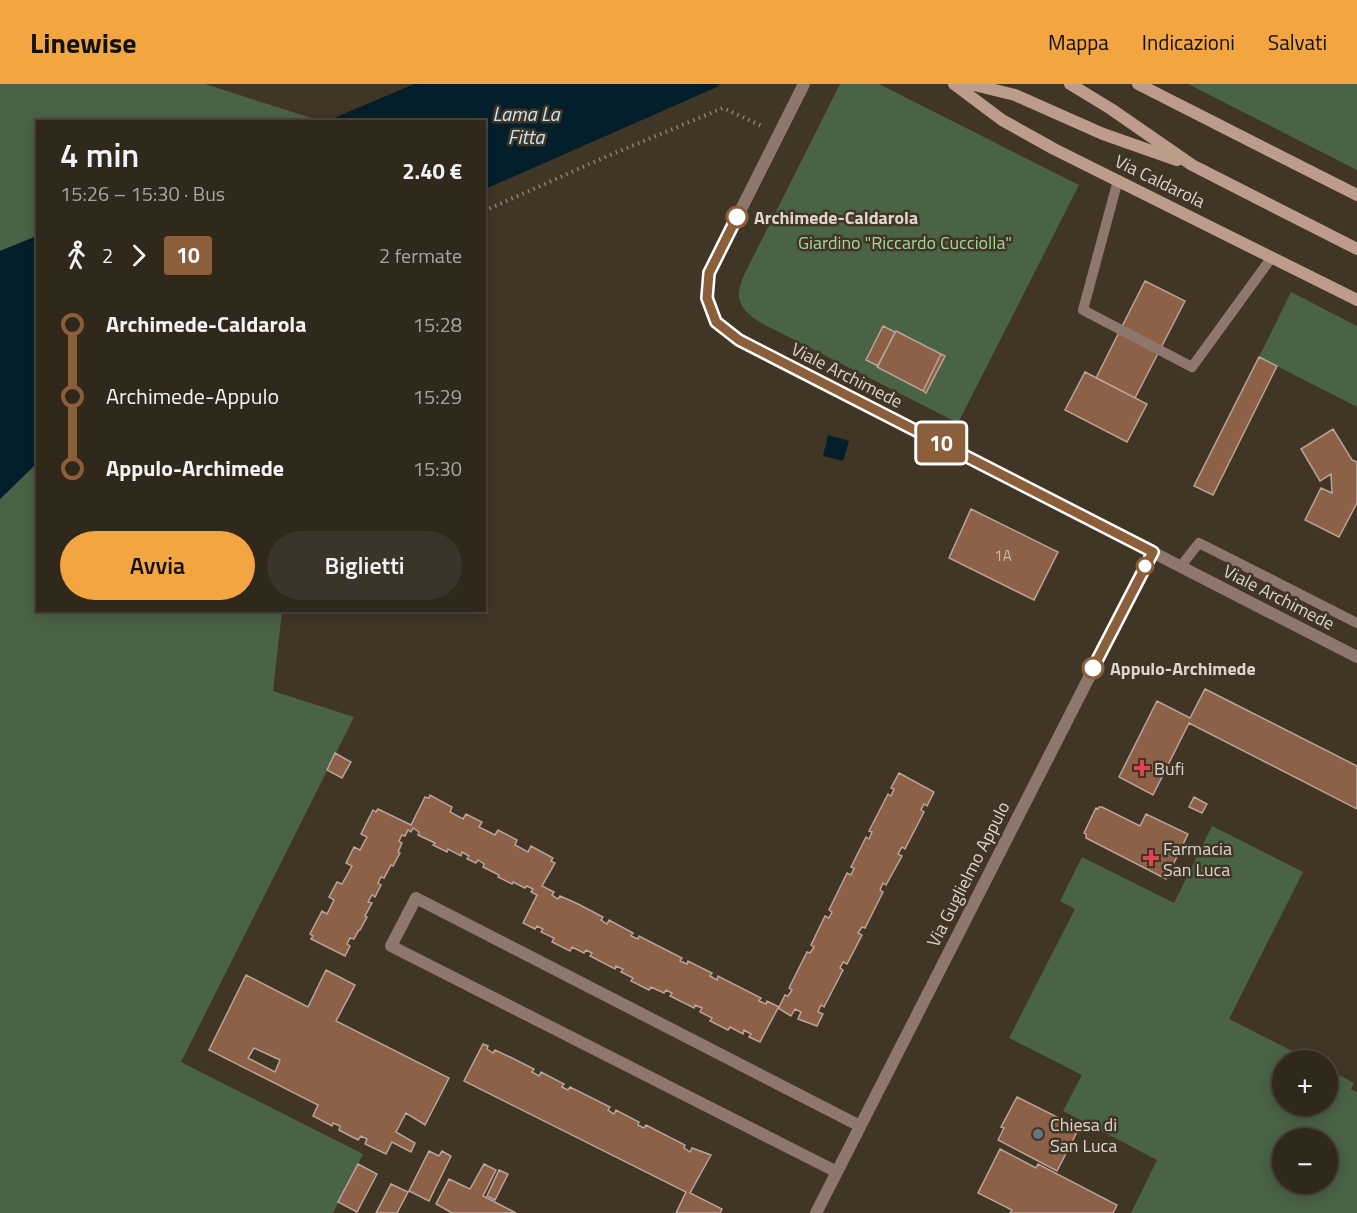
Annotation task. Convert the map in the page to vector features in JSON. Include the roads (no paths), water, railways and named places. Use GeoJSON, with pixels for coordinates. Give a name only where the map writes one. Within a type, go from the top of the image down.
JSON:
{"type":"FeatureCollection","features":[{"type":"Feature","properties":{"kind":"street","name":"Viale Archimede"},"geometry":{"type":"LineString","coordinates":[[804,84],[709,273],[707,298],[716,322],[739,340],[1357,657]]}},
{"type":"Feature","properties":{"kind":"street","name":"Via Caldarola"},"geometry":{"type":"LineString","coordinates":[[954,84],[1002,120],[1054,149],[1357,300]]}},
{"type":"Feature","properties":{"kind":"street","name":"Via Caldarola"},"geometry":{"type":"LineString","coordinates":[[970,84],[1015,95],[1103,134],[1192,165]]}},
{"type":"Feature","properties":{"kind":"street","name":"Via Caldarola"},"geometry":{"type":"LineString","coordinates":[[1070,84],[1111,109],[1192,165],[1357,249]]}},
{"type":"Feature","properties":{"kind":"street"},"geometry":{"type":"LineString","coordinates":[[1138,84],[1357,195]]}},
{"type":"Feature","properties":{"kind":"street","name":"Via Guglielmo Appulo"},"geometry":{"type":"LineString","coordinates":[[816,1213],[1153,552]]}},
{"type":"Feature","properties":{"kind":"street"},"geometry":{"type":"LineString","coordinates":[[837,1172],[391,946],[416,898],[860,1126]]}},
{"type":"Feature","properties":{"kind":"lane"},"geometry":{"type":"LineString","coordinates":[[1118,180],[1083,310],[1192,367],[1272,257]]}},
{"type":"Feature","properties":{"kind":"lane"},"geometry":{"type":"LineString","coordinates":[[1180,567],[1199,543],[1357,623]]}},
{"type":"Feature","properties":{"kind":"water","name":"Lama La Fitta"},"geometry":{"type":"Polygon","coordinates":[[[414,84],[720,84],[486,189],[486,120],[329,120],[414,84]]]}},
{"type":"Feature","properties":{"kind":"water"},"geometry":{"type":"Polygon","coordinates":[[[36,236],[36,464],[0,499],[0,251],[36,236]]]}},
{"type":"Feature","properties":{"kind":"water"},"geometry":{"type":"Polygon","coordinates":[[[828,435],[849,441],[843,461],[823,456],[828,435]]]}},
{"type":"Feature","properties":{"kind":"place","name":"Archimede-Caldarola"},"geometry":{"type":"Point","coordinates":[737,217]}},
{"type":"Feature","properties":{"kind":"place","name":"Appulo-Archimede"},"geometry":{"type":"Point","coordinates":[1093,668]}},
{"type":"Feature","properties":{"kind":"place","name":"Bufi"},"geometry":{"type":"Point","coordinates":[1142,768]}},
{"type":"Feature","properties":{"kind":"place","name":"Farmacia San Luca"},"geometry":{"type":"Point","coordinates":[1151,858]}},
{"type":"Feature","properties":{"kind":"place","name":"Chiesa di San Luca"},"geometry":{"type":"Point","coordinates":[1038,1134]}},
{"type":"Feature","properties":{"kind":"park label","name":"Giardino \"Riccardo Cucciolla\""},"geometry":{"type":"Point","coordinates":[905,242]}}]}
